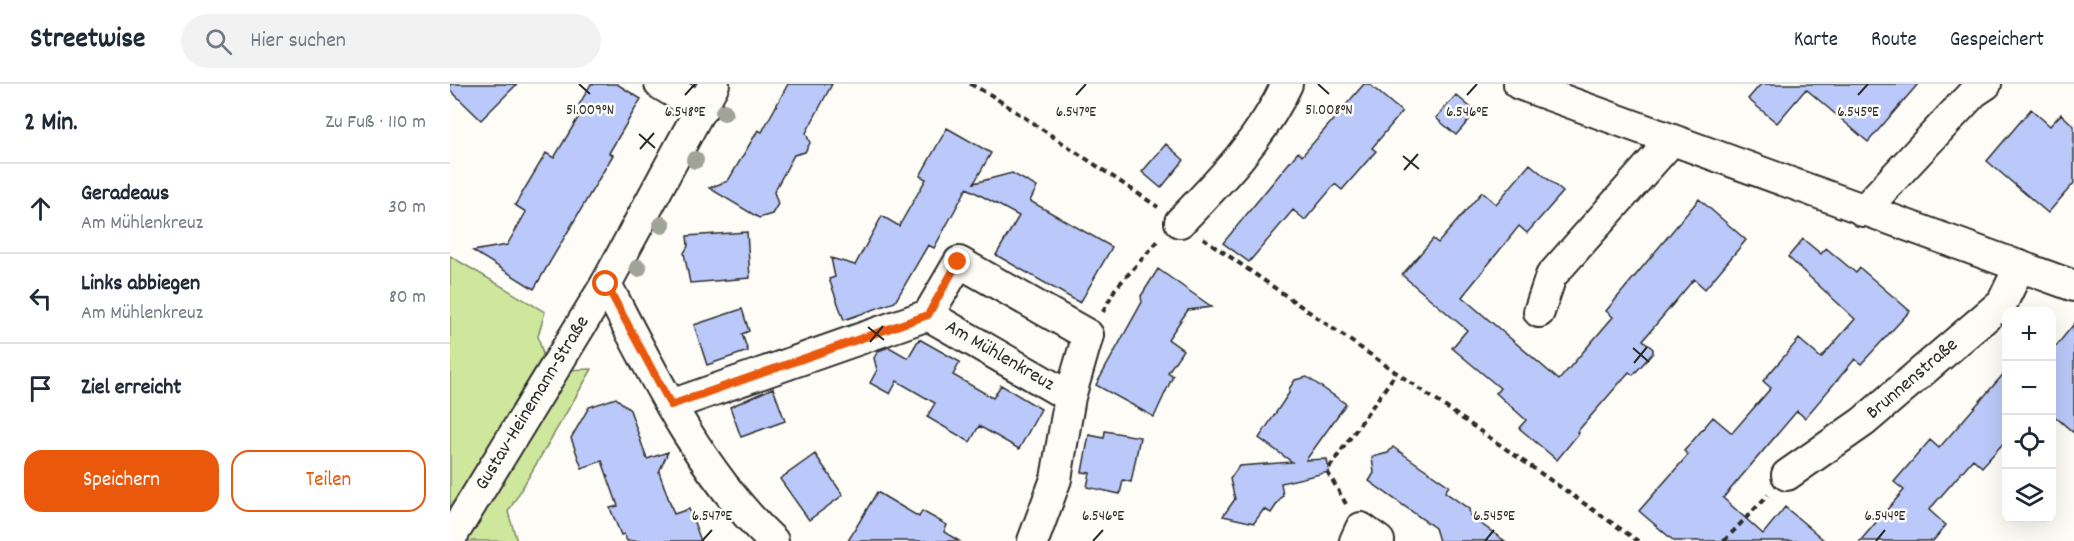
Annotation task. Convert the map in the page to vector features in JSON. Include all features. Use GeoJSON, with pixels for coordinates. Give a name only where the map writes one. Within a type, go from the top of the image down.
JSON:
{"type":"FeatureCollection","features":[{"type":"Feature","properties":{"kind":"street","name":"Gustav-Heinemann-Straße"},"geometry":{"type":"LineString","coordinates":[[450,539],[606,284],[708,96],[660,84]]}},
{"type":"Feature","properties":{"kind":"street"},"geometry":{"type":"LineString","coordinates":[[1180,222],[1227,173],[1254,140],[1287,84]]}},
{"type":"Feature","properties":{"kind":"street"},"geometry":{"type":"LineString","coordinates":[[1863,211],[1974,92],[1986,84]]}},
{"type":"Feature","properties":{"kind":"street"},"geometry":{"type":"LineString","coordinates":[[1523,85],[1671,141],[2074,286]]}},
{"type":"Feature","properties":{"kind":"street"},"geometry":{"type":"LineString","coordinates":[[1539,312],[1551,276],[1671,141]]}},
{"type":"Feature","properties":{"kind":"street","name":"Am Mühlenkreuz"},"geometry":{"type":"LineString","coordinates":[[671,405],[928,315],[958,262],[1088,335],[1070,397],[1056,479],[1033,541]]}},
{"type":"Feature","properties":{"kind":"street","name":"Brunnenstraße"},"geometry":{"type":"LineString","coordinates":[[1786,475],[1863,422],[2002,303],[2019,266]]}},
{"type":"Feature","properties":{"kind":"street"},"geometry":{"type":"LineString","coordinates":[[606,284],[671,405],[735,501],[770,539]]}},
{"type":"Feature","properties":{"kind":"street","name":"Am Mühlenkreuz"},"geometry":{"type":"LineString","coordinates":[[928,315],[1070,397]]}},
{"type":"Feature","properties":{"kind":"path"},"geometry":{"type":"LineString","coordinates":[[970,84],[1000,101],[1180,222],[1638,541]]}},
{"type":"Feature","properties":{"kind":"path"},"geometry":{"type":"LineString","coordinates":[[1088,335],[1115,290],[1153,245],[1180,222]]}},
{"type":"Feature","properties":{"kind":"path"},"geometry":{"type":"LineString","coordinates":[[1365,537],[1327,471],[1396,373]]}},
{"type":"Feature","properties":{"kind":"path"},"geometry":{"type":"LineString","coordinates":[[1724,541],[1786,475]]}},
{"type":"Feature","properties":{"kind":"green space"},"geometry":{"type":"Polygon","coordinates":[[[450,256],[545,312],[538,336],[545,362],[450,525],[450,256]]]}},
{"type":"Feature","properties":{"kind":"green space"},"geometry":{"type":"Polygon","coordinates":[[[592,369],[508,512],[517,541],[463,541],[562,370],[592,369]]]}},
{"type":"Feature","properties":{"kind":"building"},"geometry":{"type":"Polygon","coordinates":[[[450,84],[517,84],[481,120],[450,90],[450,84]]]}},
{"type":"Feature","properties":{"kind":"building"},"geometry":{"type":"Polygon","coordinates":[[[591,84],[617,84],[641,99],[609,153],[613,155],[534,289],[473,251],[507,245],[526,212],[515,205],[546,153],[554,158],[584,108],[579,105],[591,84]]]}},
{"type":"Feature","properties":{"kind":"building"},"geometry":{"type":"Polygon","coordinates":[[[788,84],[832,84],[806,133],[810,143],[805,152],[794,155],[774,192],[778,204],[772,214],[759,218],[709,188],[728,181],[758,130],[762,132],[788,84]]]}},
{"type":"Feature","properties":{"kind":"building"},"geometry":{"type":"Polygon","coordinates":[[[1364,84],[1369,84],[1402,112],[1372,148],[1376,151],[1342,190],[1335,184],[1305,220],[1293,210],[1249,262],[1223,243],[1298,152],[1302,156],[1364,84]]]}},
{"type":"Feature","properties":{"kind":"building"},"geometry":{"type":"Polygon","coordinates":[[[1761,84],[1918,84],[1868,142],[1806,89],[1777,123],[1748,99],[1761,84]]]}},
{"type":"Feature","properties":{"kind":"building"},"geometry":{"type":"Polygon","coordinates":[[[1456,95],[1476,112],[1456,135],[1436,118],[1456,95]]]}},
{"type":"Feature","properties":{"kind":"building"},"geometry":{"type":"Polygon","coordinates":[[[2031,109],[2050,126],[2061,114],[2074,126],[2074,183],[2048,213],[1987,161],[2031,109]]]}},
{"type":"Feature","properties":{"kind":"building"},"geometry":{"type":"Polygon","coordinates":[[[947,128],[991,153],[974,183],[1012,173],[1037,187],[1030,201],[1112,247],[1080,303],[996,255],[1019,216],[967,188],[934,248],[928,245],[895,302],[844,320],[829,279],[835,277],[831,258],[855,265],[882,216],[899,226],[926,179],[920,176],[947,128]]]}},
{"type":"Feature","properties":{"kind":"building"},"geometry":{"type":"Polygon","coordinates":[[[1166,144],[1184,160],[1161,188],[1142,172],[1166,144]]]}},
{"type":"Feature","properties":{"kind":"building"},"geometry":{"type":"Polygon","coordinates":[[[1530,164],[1563,192],[1527,233],[1519,226],[1462,297],[1559,380],[1613,317],[1606,311],[1699,199],[1746,240],[1705,289],[1694,279],[1643,340],[1653,349],[1653,353],[1633,375],[1629,372],[1577,432],[1579,433],[1557,460],[1519,428],[1526,420],[1496,393],[1500,388],[1452,348],[1467,330],[1402,275],[1433,239],[1438,243],[1482,192],[1496,204],[1530,164]]]}},
{"type":"Feature","properties":{"kind":"building"},"geometry":{"type":"Polygon","coordinates":[[[747,232],[750,278],[690,283],[684,253],[688,246],[687,236],[747,232]]]}},
{"type":"Feature","properties":{"kind":"building"},"geometry":{"type":"Polygon","coordinates":[[[1803,239],[1821,254],[1826,248],[1856,273],[1860,268],[1910,311],[1861,364],[1855,359],[1805,418],[1797,411],[1723,498],[1763,534],[1785,507],[1825,541],[1674,541],[1639,511],[1688,455],[1684,451],[1713,417],[1732,433],[1771,388],[1763,381],[1799,339],[1821,358],[1855,319],[1788,257],[1803,239]]]}},
{"type":"Feature","properties":{"kind":"building"},"geometry":{"type":"Polygon","coordinates":[[[1158,269],[1212,307],[1188,310],[1168,339],[1183,350],[1168,372],[1173,376],[1154,417],[1096,385],[1142,302],[1141,296],[1158,269]]]}},
{"type":"Feature","properties":{"kind":"building"},"geometry":{"type":"Polygon","coordinates":[[[742,309],[749,331],[742,334],[748,351],[707,365],[694,325],[742,309]]]}},
{"type":"Feature","properties":{"kind":"building"},"geometry":{"type":"Polygon","coordinates":[[[2074,324],[2074,433],[2056,417],[2056,346],[2074,324]]]}},
{"type":"Feature","properties":{"kind":"building"},"geometry":{"type":"Polygon","coordinates":[[[919,339],[960,362],[953,375],[993,398],[1001,385],[1041,409],[1019,449],[979,426],[970,442],[927,417],[935,403],[897,381],[890,394],[870,383],[877,370],[874,358],[878,351],[889,347],[908,358],[919,339]]]}},
{"type":"Feature","properties":{"kind":"building"},"geometry":{"type":"Polygon","coordinates":[[[2002,376],[2002,445],[1982,467],[1973,459],[1929,510],[1946,525],[1933,541],[1860,541],[1904,490],[1894,482],[1930,440],[1939,448],[2002,376]]]}},
{"type":"Feature","properties":{"kind":"building"},"geometry":{"type":"Polygon","coordinates":[[[1307,377],[1346,404],[1306,460],[1327,459],[1329,472],[1281,483],[1283,495],[1271,513],[1264,509],[1254,523],[1223,516],[1235,499],[1230,479],[1239,466],[1292,462],[1259,438],[1295,380],[1307,377]]]}},
{"type":"Feature","properties":{"kind":"building"},"geometry":{"type":"Polygon","coordinates":[[[773,388],[785,421],[741,437],[730,407],[773,388]]]}},
{"type":"Feature","properties":{"kind":"building"},"geometry":{"type":"Polygon","coordinates":[[[616,398],[630,410],[647,459],[668,452],[659,472],[674,514],[689,509],[701,541],[627,541],[624,534],[621,535],[610,508],[618,506],[602,461],[582,468],[571,438],[589,407],[616,398]]]}},
{"type":"Feature","properties":{"kind":"building"},"geometry":{"type":"Polygon","coordinates":[[[1105,431],[1140,437],[1131,482],[1123,480],[1120,494],[1087,487],[1090,473],[1082,472],[1089,435],[1104,438],[1105,431]]]}},
{"type":"Feature","properties":{"kind":"building"},"geometry":{"type":"Polygon","coordinates":[[[1393,447],[1449,486],[1445,492],[1469,509],[1470,516],[1505,541],[1439,541],[1435,528],[1369,481],[1374,473],[1372,457],[1388,453],[1393,447]]]}},
{"type":"Feature","properties":{"kind":"building"},"geometry":{"type":"Polygon","coordinates":[[[815,454],[843,495],[809,520],[780,479],[815,454]]]}},
{"type":"Feature","properties":{"kind":"building"},"geometry":{"type":"Polygon","coordinates":[[[877,492],[919,517],[922,511],[947,525],[944,532],[959,541],[848,541],[877,492]]]}},
{"type":"Feature","properties":{"kind":"route"},"geometry":{"type":"LineString","coordinates":[[606,284],[671,405],[928,315],[958,262]]}}]}
